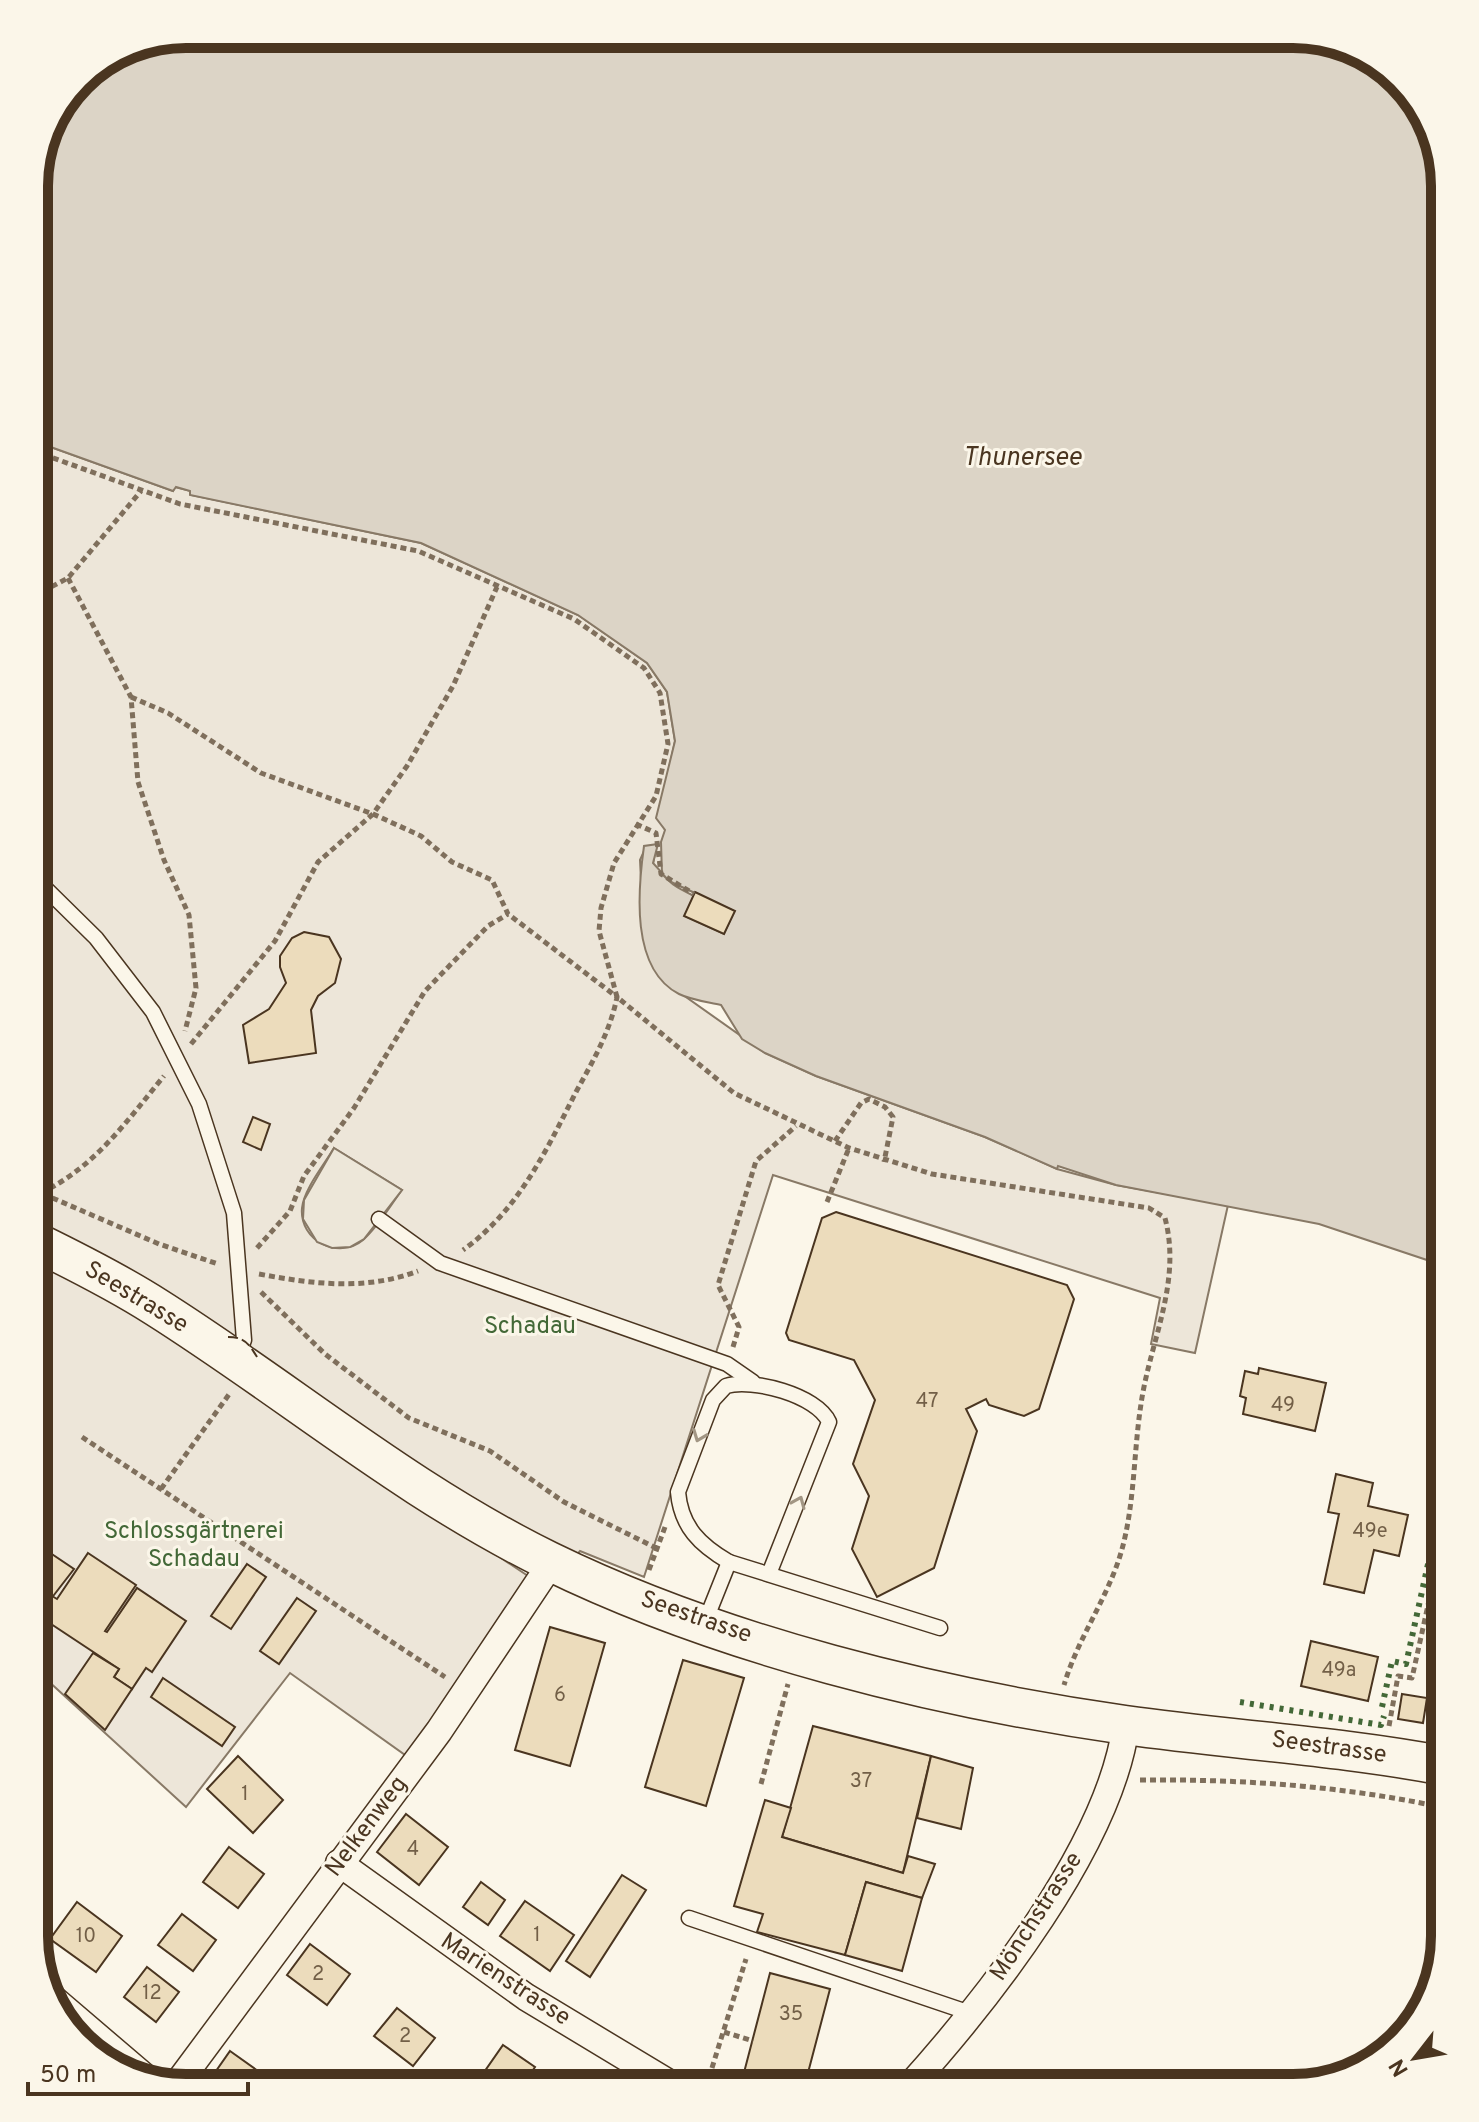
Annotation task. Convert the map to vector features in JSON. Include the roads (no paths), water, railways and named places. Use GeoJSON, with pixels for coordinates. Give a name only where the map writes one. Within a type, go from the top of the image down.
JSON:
{"type":"FeatureCollection","features":[{"type":"Feature","properties":{"kind":"street","name":"Seestrasse"},"geometry":{"type":"LineString","coordinates":[[48,1248],[144,1299],[236,1372],[429,1496],[552,1562],[639,1599],[704,1623],[901,1681],[1126,1725],[1383,1755],[1431,1764]]}},
{"type":"Feature","properties":{"kind":"street","name":"Nelkenweg"},"geometry":{"type":"LineString","coordinates":[[185,2074],[465,1691],[552,1562]]}},
{"type":"Feature","properties":{"kind":"street","name":"Mönchstrasse"},"geometry":{"type":"LineString","coordinates":[[920,2074],[973,2014],[1023,1943],[1099,1818],[1115,1778],[1126,1725]]}},
{"type":"Feature","properties":{"kind":"street","name":"Marienstrasse"},"geometry":{"type":"LineString","coordinates":[[339,1863],[526,1997],[654,2074]]}},
{"type":"Feature","properties":{"kind":"street"},"geometry":{"type":"LineString","coordinates":[[76,2018],[121,2057]]}},
{"type":"Feature","properties":{"kind":"lane"},"geometry":{"type":"LineString","coordinates":[[48,891],[96,938],[153,1012],[178,1059],[222,1166],[234,1213],[237,1270],[243,1300],[244,1340],[236,1372]]}},
{"type":"Feature","properties":{"kind":"lane"},"geometry":{"type":"LineString","coordinates":[[379,1219],[440,1263],[727,1364],[754,1383],[812,1403],[829,1422],[769,1574]]}},
{"type":"Feature","properties":{"kind":"lane"},"geometry":{"type":"LineString","coordinates":[[754,1383],[726,1386],[713,1400],[678,1492],[679,1507],[703,1547],[729,1562],[940,1628]]}},
{"type":"Feature","properties":{"kind":"lane"},"geometry":{"type":"LineString","coordinates":[[704,1623],[729,1562]]}},
{"type":"Feature","properties":{"kind":"lane"},"geometry":{"type":"LineString","coordinates":[[689,1918],[973,2014]]}},
{"type":"Feature","properties":{"kind":"water","name":"Thunersee"},"geometry":{"type":"Polygon","coordinates":[[[186,48],[1302,48],[1337,55],[1362,67],[1402,102],[1420,133],[1430,168],[1431,1261],[1319,1224],[1116,1185],[1058,1166],[1057,1169],[985,1137],[816,1076],[742,1039],[721,1005],[684,996],[663,982],[645,948],[640,905],[644,846],[658,844],[653,863],[662,873],[661,842],[665,830],[656,818],[675,741],[667,692],[647,663],[578,615],[421,543],[190,495],[190,491],[176,487],[173,491],[48,446],[48,177],[53,151],[71,109],[109,71],[133,59],[159,51],[186,48]],[[669,881],[694,896],[685,916],[724,934],[734,911],[669,881]]]}},
{"type":"Feature","properties":{"kind":"park label","name":"Schadau"},"geometry":{"type":"Point","coordinates":[530,1327]}},
{"type":"Feature","properties":{"kind":"park label","name":"Schlossgärtnerei Schadau"},"geometry":{"type":"Point","coordinates":[194,1546]}}]}
